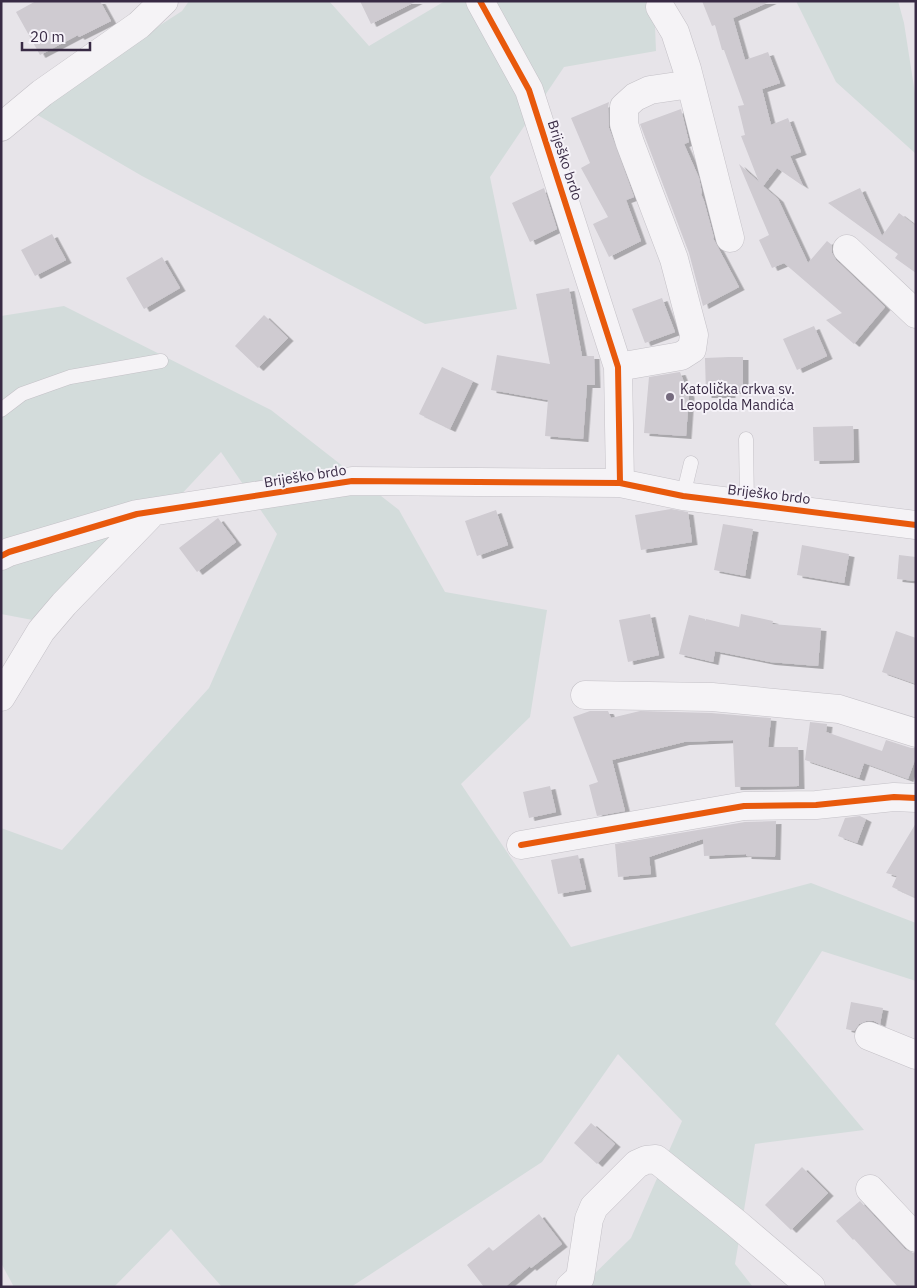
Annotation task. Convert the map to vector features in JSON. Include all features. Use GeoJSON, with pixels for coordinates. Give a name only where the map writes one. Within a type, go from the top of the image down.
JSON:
{"type":"FeatureCollection","features":[{"type":"Feature","properties":{"kind":"street"},"geometry":{"type":"LineString","coordinates":[[1,127],[42,93],[139,24],[164,1]]}},
{"type":"Feature","properties":{"kind":"street","name":"Briješko brdo"},"geometry":{"type":"LineString","coordinates":[[480,1],[529,90],[618,367],[620,483]]}},
{"type":"Feature","properties":{"kind":"street"},"geometry":{"type":"LineString","coordinates":[[660,7],[675,32],[691,84],[730,238]]}},
{"type":"Feature","properties":{"kind":"street"},"geometry":{"type":"LineString","coordinates":[[618,367],[681,356],[692,349],[694,335],[674,259],[624,124],[624,107],[635,97],[650,90],[691,84]]}},
{"type":"Feature","properties":{"kind":"street"},"geometry":{"type":"LineString","coordinates":[[847,249],[916,314]]}},
{"type":"Feature","properties":{"kind":"street","name":"Briješko brdo"},"geometry":{"type":"LineString","coordinates":[[1,556],[137,514],[352,481],[620,483],[683,496],[916,525]]}},
{"type":"Feature","properties":{"kind":"street"},"geometry":{"type":"LineString","coordinates":[[1,697],[41,631],[64,604],[153,512]]}},
{"type":"Feature","properties":{"kind":"street"},"geometry":{"type":"LineString","coordinates":[[585,695],[712,697],[840,709],[916,733]]}},
{"type":"Feature","properties":{"kind":"street"},"geometry":{"type":"LineString","coordinates":[[521,845],[744,806],[816,805],[894,797],[916,798]]}},
{"type":"Feature","properties":{"kind":"street"},"geometry":{"type":"LineString","coordinates":[[869,1036],[916,1055]]}},
{"type":"Feature","properties":{"kind":"street"},"geometry":{"type":"LineString","coordinates":[[570,1287],[580,1278],[589,1219],[594,1207],[638,1164],[646,1160],[656,1159],[736,1223],[810,1287]]}},
{"type":"Feature","properties":{"kind":"street"},"geometry":{"type":"LineString","coordinates":[[870,1189],[916,1238]]}},
{"type":"Feature","properties":{"kind":"lane"},"geometry":{"type":"LineString","coordinates":[[1,410],[22,394],[70,377],[161,361]]}},
{"type":"Feature","properties":{"kind":"lane"},"geometry":{"type":"LineString","coordinates":[[746,438],[746,504]]}},
{"type":"Feature","properties":{"kind":"lane"},"geometry":{"type":"LineString","coordinates":[[683,496],[691,463]]}},
{"type":"Feature","properties":{"kind":"shaded area"},"geometry":{"type":"Polygon","coordinates":[[[189,1],[329,1],[369,46],[445,1],[654,1],[656,51],[564,67],[490,177],[517,309],[425,324],[142,176],[29,110],[182,11],[189,1]]]}},
{"type":"Feature","properties":{"kind":"shaded area"},"geometry":{"type":"Polygon","coordinates":[[[796,1],[898,1],[904,23],[916,100],[916,154],[836,82],[796,1]]]}},
{"type":"Feature","properties":{"kind":"shaded area"},"geometry":{"type":"Polygon","coordinates":[[[64,306],[271,410],[399,510],[445,592],[547,610],[530,717],[461,784],[571,947],[811,883],[916,923],[916,981],[822,951],[775,1024],[864,1130],[755,1144],[735,1264],[753,1287],[581,1287],[631,1238],[682,1121],[618,1054],[542,1162],[351,1287],[222,1287],[171,1229],[114,1287],[14,1287],[1,1263],[1,828],[62,850],[209,688],[277,534],[221,452],[59,625],[1,614],[1,316],[64,306]]]}},
{"type":"Feature","properties":{"kind":"building"},"geometry":{"type":"Polygon","coordinates":[[[36,1],[100,1],[111,21],[79,37],[78,35],[40,55],[16,12],[36,1]]]}},
{"type":"Feature","properties":{"kind":"building"},"geometry":{"type":"Polygon","coordinates":[[[360,1],[417,1],[371,24],[360,1]]]}},
{"type":"Feature","properties":{"kind":"building"},"geometry":{"type":"Polygon","coordinates":[[[702,1],[771,1],[733,18],[745,60],[768,52],[780,83],[762,89],[771,125],[788,118],[801,152],[790,156],[803,186],[777,168],[763,186],[778,199],[808,263],[827,241],[832,245],[832,253],[836,260],[885,307],[854,344],[826,320],[842,313],[784,263],[772,268],[759,240],[769,235],[739,164],[759,182],[741,136],[745,135],[738,106],[744,105],[724,50],[722,50],[715,25],[712,26],[702,1]]]}},
{"type":"Feature","properties":{"kind":"building"},"geometry":{"type":"Polygon","coordinates":[[[609,102],[609,128],[634,197],[626,200],[641,241],[609,257],[593,224],[608,217],[581,168],[590,163],[571,118],[609,102]]]}},
{"type":"Feature","properties":{"kind":"building"},"geometry":{"type":"Polygon","coordinates":[[[681,109],[689,142],[684,144],[699,178],[701,194],[713,238],[739,287],[703,306],[689,253],[640,124],[681,109]]]}},
{"type":"Feature","properties":{"kind":"building"},"geometry":{"type":"Polygon","coordinates":[[[544,188],[557,229],[530,242],[512,203],[544,188]]]}},
{"type":"Feature","properties":{"kind":"building"},"geometry":{"type":"Polygon","coordinates":[[[860,188],[882,236],[899,213],[916,226],[916,273],[895,258],[898,254],[828,203],[860,188]]]}},
{"type":"Feature","properties":{"kind":"building"},"geometry":{"type":"Polygon","coordinates":[[[52,234],[66,260],[35,276],[21,250],[52,234]]]}},
{"type":"Feature","properties":{"kind":"building"},"geometry":{"type":"Polygon","coordinates":[[[162,257],[180,288],[144,309],[126,278],[162,257]]]}},
{"type":"Feature","properties":{"kind":"building"},"geometry":{"type":"Polygon","coordinates":[[[569,288],[582,356],[594,356],[595,385],[587,385],[583,439],[545,436],[548,400],[491,390],[497,355],[550,364],[536,294],[569,288]]]}},
{"type":"Feature","properties":{"kind":"building"},"geometry":{"type":"Polygon","coordinates":[[[662,298],[675,332],[645,343],[632,309],[662,298]]]}},
{"type":"Feature","properties":{"kind":"building"},"geometry":{"type":"Polygon","coordinates":[[[264,315],[288,338],[258,368],[235,346],[264,315]]]}},
{"type":"Feature","properties":{"kind":"building"},"geometry":{"type":"Polygon","coordinates":[[[814,326],[827,356],[797,370],[783,339],[814,326]]]}},
{"type":"Feature","properties":{"kind":"building"},"geometry":{"type":"Polygon","coordinates":[[[743,357],[743,391],[730,391],[730,395],[706,395],[705,358],[743,357]]]}},
{"type":"Feature","properties":{"kind":"building"},"geometry":{"type":"Polygon","coordinates":[[[442,367],[473,381],[450,429],[419,414],[442,367]]]}},
{"type":"Feature","properties":{"kind":"building","name":"Katolička crkva sv. Leopolda Mandića"},"geometry":{"type":"Polygon","coordinates":[[[680,372],[689,395],[686,436],[644,433],[649,377],[680,372]]]}},
{"type":"Feature","properties":{"kind":"building"},"geometry":{"type":"Polygon","coordinates":[[[853,426],[854,460],[814,461],[813,427],[853,426]]]}},
{"type":"Feature","properties":{"kind":"building"},"geometry":{"type":"Polygon","coordinates":[[[671,509],[688,512],[692,542],[641,550],[635,515],[671,509]]]}},
{"type":"Feature","properties":{"kind":"building"},"geometry":{"type":"Polygon","coordinates":[[[496,510],[508,545],[477,556],[465,521],[496,510]]]}},
{"type":"Feature","properties":{"kind":"building"},"geometry":{"type":"Polygon","coordinates":[[[218,518],[236,542],[197,572],[179,548],[218,518]]]}},
{"type":"Feature","properties":{"kind":"building"},"geometry":{"type":"Polygon","coordinates":[[[723,524],[753,529],[745,576],[714,570],[723,524]]]}},
{"type":"Feature","properties":{"kind":"building"},"geometry":{"type":"Polygon","coordinates":[[[802,545],[849,554],[844,583],[797,575],[802,545]]]}},
{"type":"Feature","properties":{"kind":"building"},"geometry":{"type":"Polygon","coordinates":[[[899,555],[916,557],[916,581],[897,579],[899,555]]]}},
{"type":"Feature","properties":{"kind":"building"},"geometry":{"type":"Polygon","coordinates":[[[650,614],[659,655],[628,662],[619,620],[650,614]]]}},
{"type":"Feature","properties":{"kind":"building"},"geometry":{"type":"Polygon","coordinates":[[[741,614],[773,621],[772,624],[821,628],[818,666],[770,662],[715,651],[713,662],[679,654],[689,615],[705,619],[705,622],[706,619],[739,627],[741,614]]]}},
{"type":"Feature","properties":{"kind":"building"},"geometry":{"type":"Polygon","coordinates":[[[896,631],[916,638],[916,684],[882,672],[896,631]]]}},
{"type":"Feature","properties":{"kind":"building"},"geometry":{"type":"Polygon","coordinates":[[[590,711],[608,711],[611,718],[640,711],[711,713],[771,718],[768,747],[798,747],[799,786],[735,787],[733,740],[684,742],[612,760],[625,811],[597,816],[589,785],[598,782],[573,717],[590,711]]]}},
{"type":"Feature","properties":{"kind":"building"},"geometry":{"type":"Polygon","coordinates":[[[810,722],[827,724],[826,732],[882,751],[886,740],[916,748],[916,757],[908,779],[864,763],[859,778],[805,760],[810,722]]]}},
{"type":"Feature","properties":{"kind":"building"},"geometry":{"type":"Polygon","coordinates":[[[550,786],[556,812],[529,818],[523,792],[550,786]]]}},
{"type":"Feature","properties":{"kind":"building"},"geometry":{"type":"Polygon","coordinates":[[[860,816],[866,819],[857,843],[838,836],[845,818],[860,816]]]}},
{"type":"Feature","properties":{"kind":"building"},"geometry":{"type":"Polygon","coordinates":[[[776,821],[775,857],[746,856],[746,854],[704,856],[703,839],[649,857],[651,874],[618,877],[615,844],[745,822],[776,821]]]}},
{"type":"Feature","properties":{"kind":"building"},"geometry":{"type":"Polygon","coordinates":[[[916,823],[916,898],[892,887],[897,876],[886,873],[916,823]]]}},
{"type":"Feature","properties":{"kind":"building"},"geometry":{"type":"Polygon","coordinates":[[[578,855],[586,889],[558,894],[551,860],[578,855]]]}},
{"type":"Feature","properties":{"kind":"building"},"geometry":{"type":"Polygon","coordinates":[[[851,1002],[883,1008],[880,1024],[874,1021],[866,1021],[859,1024],[854,1031],[846,1029],[851,1002]]]}},
{"type":"Feature","properties":{"kind":"building"},"geometry":{"type":"Polygon","coordinates":[[[591,1123],[615,1144],[597,1164],[574,1143],[591,1123]]]}},
{"type":"Feature","properties":{"kind":"building"},"geometry":{"type":"Polygon","coordinates":[[[802,1167],[828,1193],[791,1230],[765,1205],[802,1167]]]}},
{"type":"Feature","properties":{"kind":"building"},"geometry":{"type":"Polygon","coordinates":[[[860,1201],[905,1249],[911,1253],[916,1253],[916,1287],[898,1287],[836,1221],[860,1201]]]}},
{"type":"Feature","properties":{"kind":"building"},"geometry":{"type":"Polygon","coordinates":[[[539,1214],[562,1244],[531,1268],[530,1266],[505,1287],[484,1287],[467,1265],[489,1247],[493,1251],[539,1214]]]}},
{"type":"Feature","properties":{"kind":"cycle path"},"geometry":{"type":"LineString","coordinates":[[480,1],[529,90],[618,367],[620,483]]}},
{"type":"Feature","properties":{"kind":"cycle path"},"geometry":{"type":"LineString","coordinates":[[1,556],[137,514],[352,481],[620,483],[683,496],[916,525]]}},
{"type":"Feature","properties":{"kind":"cycle path"},"geometry":{"type":"LineString","coordinates":[[521,845],[744,806],[816,805],[894,797],[916,798]]}},
{"type":"Feature","properties":{"kind":"place","name":"Katolička crkva sv. Leopolda Mandića"},"geometry":{"type":"Point","coordinates":[670,397]}}]}
